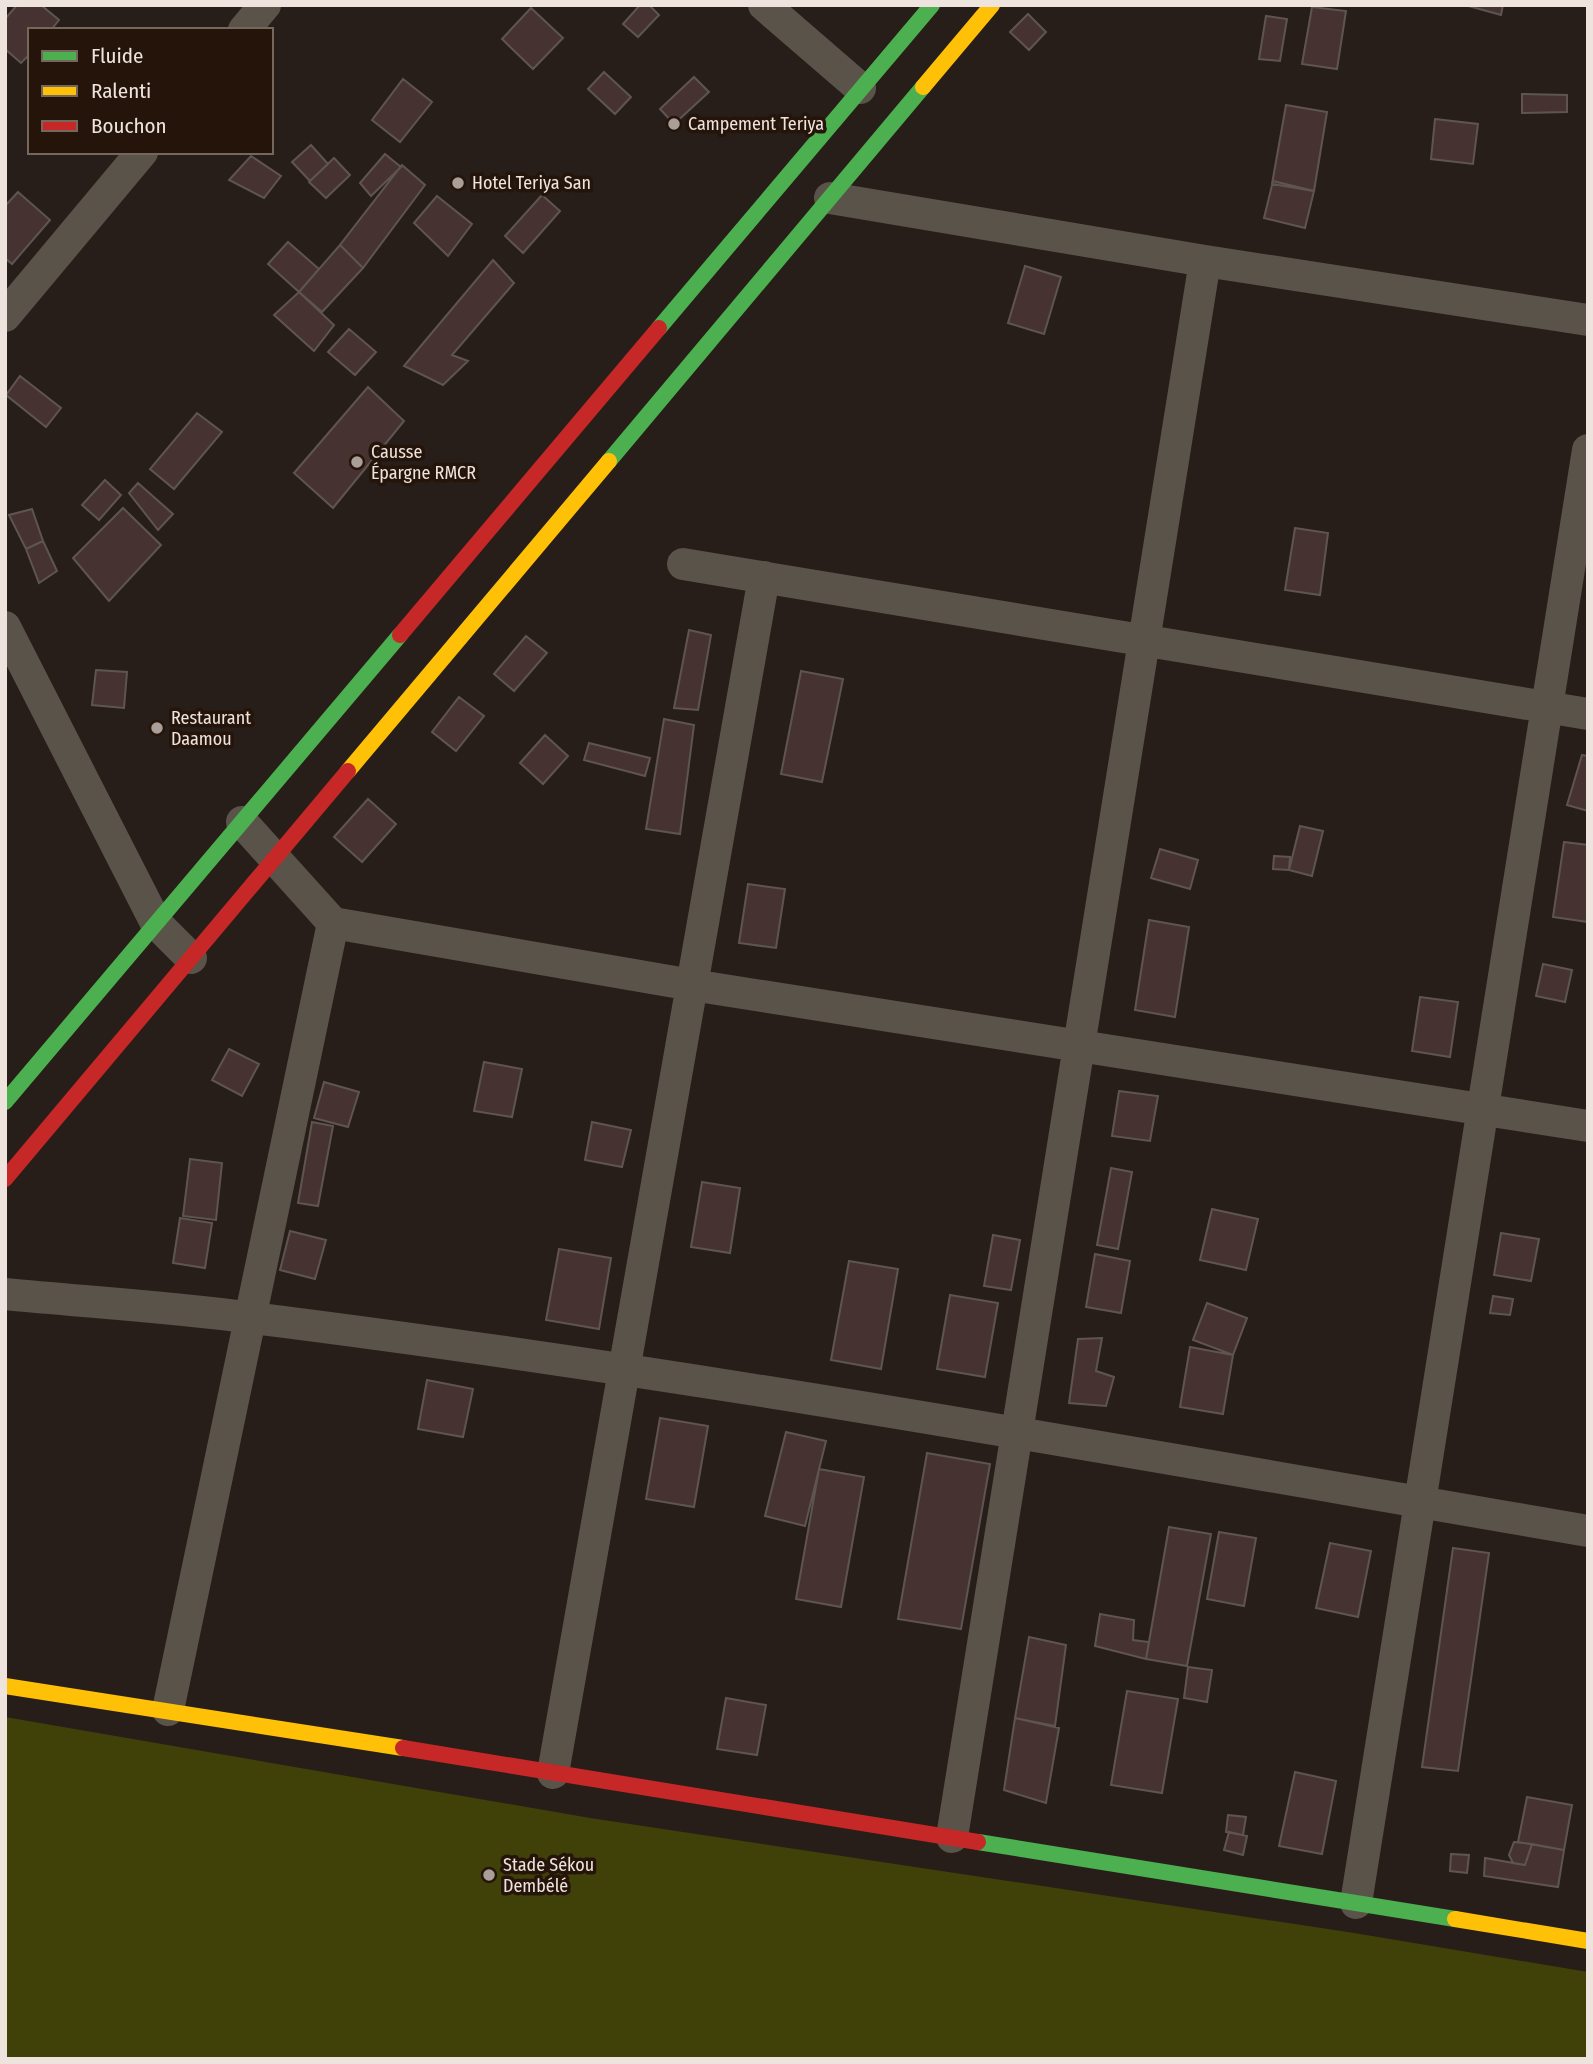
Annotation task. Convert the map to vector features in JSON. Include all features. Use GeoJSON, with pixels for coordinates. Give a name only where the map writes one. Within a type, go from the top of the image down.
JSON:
{"type":"FeatureCollection","features":[{"type":"Feature","properties":{"kind":"main road"},"geometry":{"type":"LineString","coordinates":[[5,1102],[932,5]]}},
{"type":"Feature","properties":{"kind":"main road"},"geometry":{"type":"LineString","coordinates":[[5,1179],[992,5]]}},
{"type":"Feature","properties":{"kind":"main road"},"geometry":{"type":"LineString","coordinates":[[5,1686],[168,1710],[1588,1941]]}},
{"type":"Feature","properties":{"kind":"street"},"geometry":{"type":"LineString","coordinates":[[246,28],[265,5]]}},
{"type":"Feature","properties":{"kind":"street"},"geometry":{"type":"LineString","coordinates":[[764,5],[860,88]]}},
{"type":"Feature","properties":{"kind":"street"},"geometry":{"type":"LineString","coordinates":[[5,316],[140,154]]}},
{"type":"Feature","properties":{"kind":"street"},"geometry":{"type":"LineString","coordinates":[[830,198],[1205,261],[1588,320]]}},
{"type":"Feature","properties":{"kind":"street"},"geometry":{"type":"LineString","coordinates":[[952,1837],[1205,261]]}},
{"type":"Feature","properties":{"kind":"street"},"geometry":{"type":"LineString","coordinates":[[1356,1903],[1588,450]]}},
{"type":"Feature","properties":{"kind":"street"},"geometry":{"type":"LineString","coordinates":[[683,564],[1588,713]]}},
{"type":"Feature","properties":{"kind":"street"},"geometry":{"type":"LineString","coordinates":[[553,1773],[764,577]]}},
{"type":"Feature","properties":{"kind":"street"},"geometry":{"type":"LineString","coordinates":[[5,627],[156,923],[191,958]]}},
{"type":"Feature","properties":{"kind":"street"},"geometry":{"type":"LineString","coordinates":[[242,822],[333,923],[692,985],[1588,1126]]}},
{"type":"Feature","properties":{"kind":"street"},"geometry":{"type":"LineString","coordinates":[[168,1710],[333,923]]}},
{"type":"Feature","properties":{"kind":"street"},"geometry":{"type":"LineString","coordinates":[[5,1294],[250,1317],[624,1370],[1017,1431],[1588,1531]]}},
{"type":"Feature","properties":{"kind":"shaded area","name":"Stade Sékou Dembélé"},"geometry":{"type":"Polygon","coordinates":[[[5,1717],[590,1818],[1354,1933],[1588,1972],[1588,2059],[5,2059],[5,1717]]]}},
{"type":"Feature","properties":{"kind":"building"},"geometry":{"type":"Polygon","coordinates":[[[17,5],[41,5],[59,20],[53,28],[28,28],[28,56],[21,63],[5,49],[5,19],[17,5]]]}},
{"type":"Feature","properties":{"kind":"building"},"geometry":{"type":"Polygon","coordinates":[[[640,5],[649,5],[659,15],[638,37],[623,24],[640,5]]]}},
{"type":"Feature","properties":{"kind":"building"},"geometry":{"type":"Polygon","coordinates":[[[1465,5],[1503,5],[1501,15],[1465,5]]]}},
{"type":"Feature","properties":{"kind":"building"},"geometry":{"type":"Polygon","coordinates":[[[1312,7],[1346,11],[1337,69],[1302,64],[1312,7]]]}},
{"type":"Feature","properties":{"kind":"building"},"geometry":{"type":"Polygon","coordinates":[[[531,8],[563,38],[533,69],[502,39],[531,8]]]}},
{"type":"Feature","properties":{"kind":"building"},"geometry":{"type":"Polygon","coordinates":[[[1028,14],[1046,32],[1029,50],[1010,32],[1028,14]]]}},
{"type":"Feature","properties":{"kind":"building"},"geometry":{"type":"Polygon","coordinates":[[[1266,16],[1287,19],[1280,61],[1259,59],[1266,16]]]}},
{"type":"Feature","properties":{"kind":"building"},"geometry":{"type":"Polygon","coordinates":[[[604,72],[631,97],[615,114],[588,89],[604,72]]]}},
{"type":"Feature","properties":{"kind":"building"},"geometry":{"type":"Polygon","coordinates":[[[694,77],[709,92],[674,124],[660,109],[694,77]]]}},
{"type":"Feature","properties":{"kind":"building"},"geometry":{"type":"Polygon","coordinates":[[[403,79],[432,102],[400,142],[372,120],[403,79]]]}},
{"type":"Feature","properties":{"kind":"building"},"geometry":{"type":"Polygon","coordinates":[[[1522,94],[1567,95],[1567,112],[1522,113],[1522,94]]]}},
{"type":"Feature","properties":{"kind":"building"},"geometry":{"type":"Polygon","coordinates":[[[1286,105],[1327,112],[1314,191],[1272,184],[1286,105]]]}},
{"type":"Feature","properties":{"kind":"building"},"geometry":{"type":"Polygon","coordinates":[[[1435,119],[1478,124],[1473,164],[1431,159],[1435,119]]]}},
{"type":"Feature","properties":{"kind":"building"},"geometry":{"type":"Polygon","coordinates":[[[311,145],[328,164],[310,181],[292,162],[311,145]]]}},
{"type":"Feature","properties":{"kind":"building"},"geometry":{"type":"Polygon","coordinates":[[[385,154],[401,167],[371,196],[360,183],[385,154]]]}},
{"type":"Feature","properties":{"kind":"building"},"geometry":{"type":"Polygon","coordinates":[[[251,156],[281,176],[264,198],[229,180],[251,156]]]}},
{"type":"Feature","properties":{"kind":"building"},"geometry":{"type":"Polygon","coordinates":[[[334,158],[350,175],[326,198],[309,182],[334,158]]]}},
{"type":"Feature","properties":{"kind":"building"},"geometry":{"type":"Polygon","coordinates":[[[402,165],[425,185],[363,268],[340,245],[402,165]]]}},
{"type":"Feature","properties":{"kind":"building"},"geometry":{"type":"Polygon","coordinates":[[[1273,181],[1314,191],[1305,228],[1264,218],[1273,181]]]}},
{"type":"Feature","properties":{"kind":"building"},"geometry":{"type":"Polygon","coordinates":[[[18,192],[50,220],[12,264],[5,258],[5,206],[18,192]]]}},
{"type":"Feature","properties":{"kind":"building"},"geometry":{"type":"Polygon","coordinates":[[[542,195],[560,211],[523,253],[505,236],[542,195]]]}},
{"type":"Feature","properties":{"kind":"building"},"geometry":{"type":"Polygon","coordinates":[[[437,196],[472,224],[448,256],[414,223],[437,196]]]}},
{"type":"Feature","properties":{"kind":"building"},"geometry":{"type":"Polygon","coordinates":[[[288,242],[319,269],[299,292],[268,264],[288,242]]]}},
{"type":"Feature","properties":{"kind":"building"},"geometry":{"type":"Polygon","coordinates":[[[340,245],[363,268],[322,312],[299,292],[340,245]]]}},
{"type":"Feature","properties":{"kind":"building"},"geometry":{"type":"Polygon","coordinates":[[[493,260],[514,283],[452,355],[468,361],[443,385],[404,366],[493,260]]]}},
{"type":"Feature","properties":{"kind":"building"},"geometry":{"type":"Polygon","coordinates":[[[1025,266],[1061,277],[1044,334],[1008,323],[1025,266]]]}},
{"type":"Feature","properties":{"kind":"building"},"geometry":{"type":"Polygon","coordinates":[[[299,292],[334,325],[314,351],[274,315],[299,292]]]}},
{"type":"Feature","properties":{"kind":"building"},"geometry":{"type":"Polygon","coordinates":[[[349,329],[376,352],[355,375],[328,352],[349,329]]]}},
{"type":"Feature","properties":{"kind":"building"},"geometry":{"type":"Polygon","coordinates":[[[20,376],[61,408],[46,427],[6,395],[20,376]]]}},
{"type":"Feature","properties":{"kind":"building"},"geometry":{"type":"Polygon","coordinates":[[[368,387],[404,421],[333,508],[294,473],[368,387]]]}},
{"type":"Feature","properties":{"kind":"building"},"geometry":{"type":"Polygon","coordinates":[[[197,413],[222,432],[174,489],[150,469],[197,413]]]}},
{"type":"Feature","properties":{"kind":"building"},"geometry":{"type":"Polygon","coordinates":[[[105,480],[121,495],[99,520],[82,505],[105,480]]]}},
{"type":"Feature","properties":{"kind":"building"},"geometry":{"type":"Polygon","coordinates":[[[138,483],[173,514],[158,530],[129,493],[138,483]]]}},
{"type":"Feature","properties":{"kind":"building"},"geometry":{"type":"Polygon","coordinates":[[[123,508],[161,545],[109,601],[73,558],[123,508]]]}},
{"type":"Feature","properties":{"kind":"building"},"geometry":{"type":"Polygon","coordinates":[[[32,509],[43,541],[26,549],[9,515],[32,509]]]}},
{"type":"Feature","properties":{"kind":"building"},"geometry":{"type":"Polygon","coordinates":[[[1295,528],[1328,533],[1320,595],[1285,590],[1295,528]]]}},
{"type":"Feature","properties":{"kind":"building"},"geometry":{"type":"Polygon","coordinates":[[[43,541],[57,571],[39,583],[26,549],[43,541]]]}},
{"type":"Feature","properties":{"kind":"building"},"geometry":{"type":"Polygon","coordinates":[[[689,630],[711,635],[698,710],[674,708],[689,630]]]}},
{"type":"Feature","properties":{"kind":"building"},"geometry":{"type":"Polygon","coordinates":[[[526,636],[547,653],[514,691],[494,674],[526,636]]]}},
{"type":"Feature","properties":{"kind":"building"},"geometry":{"type":"Polygon","coordinates":[[[96,670],[127,672],[124,708],[92,705],[96,670]]]}},
{"type":"Feature","properties":{"kind":"building"},"geometry":{"type":"Polygon","coordinates":[[[801,671],[843,679],[822,782],[781,774],[801,671]]]}},
{"type":"Feature","properties":{"kind":"building"},"geometry":{"type":"Polygon","coordinates":[[[459,697],[484,716],[456,751],[432,732],[459,697]]]}},
{"type":"Feature","properties":{"kind":"building"},"geometry":{"type":"Polygon","coordinates":[[[664,719],[694,725],[680,834],[646,829],[664,719]]]}},
{"type":"Feature","properties":{"kind":"building"},"geometry":{"type":"Polygon","coordinates":[[[545,735],[568,756],[543,784],[520,763],[545,735]]]}},
{"type":"Feature","properties":{"kind":"building"},"geometry":{"type":"Polygon","coordinates":[[[589,743],[650,758],[645,776],[584,760],[589,743]]]}},
{"type":"Feature","properties":{"kind":"building"},"geometry":{"type":"Polygon","coordinates":[[[1582,755],[1588,756],[1588,811],[1567,805],[1582,755]]]}},
{"type":"Feature","properties":{"kind":"building"},"geometry":{"type":"Polygon","coordinates":[[[368,799],[396,824],[362,862],[334,837],[368,799]]]}},
{"type":"Feature","properties":{"kind":"building"},"geometry":{"type":"Polygon","coordinates":[[[1300,826],[1323,831],[1312,876],[1289,870],[1300,826]]]}},
{"type":"Feature","properties":{"kind":"building"},"geometry":{"type":"Polygon","coordinates":[[[1564,842],[1588,845],[1588,922],[1553,917],[1564,842]]]}},
{"type":"Feature","properties":{"kind":"building"},"geometry":{"type":"Polygon","coordinates":[[[1160,849],[1198,860],[1190,889],[1151,878],[1160,849]]]}},
{"type":"Feature","properties":{"kind":"building"},"geometry":{"type":"Polygon","coordinates":[[[1274,856],[1290,857],[1289,870],[1273,869],[1274,856]]]}},
{"type":"Feature","properties":{"kind":"building"},"geometry":{"type":"Polygon","coordinates":[[[748,884],[785,889],[776,948],[739,943],[748,884]]]}},
{"type":"Feature","properties":{"kind":"building"},"geometry":{"type":"Polygon","coordinates":[[[1149,920],[1189,927],[1175,1017],[1135,1010],[1149,920]]]}},
{"type":"Feature","properties":{"kind":"building"},"geometry":{"type":"Polygon","coordinates":[[[1543,964],[1572,970],[1565,1002],[1536,996],[1543,964]]]}},
{"type":"Feature","properties":{"kind":"building"},"geometry":{"type":"Polygon","coordinates":[[[1420,997],[1458,1002],[1450,1057],[1412,1051],[1420,997]]]}},
{"type":"Feature","properties":{"kind":"building"},"geometry":{"type":"Polygon","coordinates":[[[229,1049],[259,1064],[242,1096],[212,1080],[229,1049]]]}},
{"type":"Feature","properties":{"kind":"building"},"geometry":{"type":"Polygon","coordinates":[[[484,1062],[522,1069],[512,1117],[474,1111],[484,1062]]]}},
{"type":"Feature","properties":{"kind":"building"},"geometry":{"type":"Polygon","coordinates":[[[324,1082],[359,1092],[348,1127],[314,1118],[324,1082]]]}},
{"type":"Feature","properties":{"kind":"building"},"geometry":{"type":"Polygon","coordinates":[[[1119,1091],[1158,1096],[1150,1141],[1112,1136],[1119,1091]]]}},
{"type":"Feature","properties":{"kind":"building"},"geometry":{"type":"Polygon","coordinates":[[[312,1122],[333,1126],[318,1206],[298,1203],[312,1122]]]}},
{"type":"Feature","properties":{"kind":"building"},"geometry":{"type":"Polygon","coordinates":[[[592,1122],[631,1130],[622,1167],[585,1160],[592,1122]]]}},
{"type":"Feature","properties":{"kind":"building"},"geometry":{"type":"Polygon","coordinates":[[[190,1159],[222,1163],[216,1220],[183,1216],[190,1159]]]}},
{"type":"Feature","properties":{"kind":"building"},"geometry":{"type":"Polygon","coordinates":[[[1111,1168],[1132,1172],[1118,1249],[1097,1245],[1111,1168]]]}},
{"type":"Feature","properties":{"kind":"building"},"geometry":{"type":"Polygon","coordinates":[[[702,1182],[740,1188],[730,1253],[691,1247],[702,1182]]]}},
{"type":"Feature","properties":{"kind":"building"},"geometry":{"type":"Polygon","coordinates":[[[1212,1209],[1258,1219],[1246,1270],[1200,1260],[1212,1209]]]}},
{"type":"Feature","properties":{"kind":"building"},"geometry":{"type":"Polygon","coordinates":[[[180,1218],[212,1223],[205,1268],[173,1263],[180,1218]]]}},
{"type":"Feature","properties":{"kind":"building"},"geometry":{"type":"Polygon","coordinates":[[[290,1231],[326,1240],[315,1279],[280,1270],[290,1231]]]}},
{"type":"Feature","properties":{"kind":"building"},"geometry":{"type":"Polygon","coordinates":[[[1501,1233],[1539,1239],[1531,1281],[1494,1275],[1501,1233]]]}},
{"type":"Feature","properties":{"kind":"building"},"geometry":{"type":"Polygon","coordinates":[[[993,1235],[1020,1240],[1011,1290],[984,1286],[993,1235]]]}},
{"type":"Feature","properties":{"kind":"building"},"geometry":{"type":"Polygon","coordinates":[[[559,1249],[611,1258],[599,1329],[546,1320],[559,1249]]]}},
{"type":"Feature","properties":{"kind":"building"},"geometry":{"type":"Polygon","coordinates":[[[1095,1254],[1130,1261],[1121,1313],[1086,1307],[1095,1254]]]}},
{"type":"Feature","properties":{"kind":"building"},"geometry":{"type":"Polygon","coordinates":[[[849,1261],[898,1269],[881,1369],[831,1360],[849,1261]]]}},
{"type":"Feature","properties":{"kind":"building"},"geometry":{"type":"Polygon","coordinates":[[[950,1295],[998,1303],[985,1377],[937,1369],[950,1295]]]}},
{"type":"Feature","properties":{"kind":"building"},"geometry":{"type":"Polygon","coordinates":[[[1493,1296],[1513,1299],[1510,1315],[1490,1313],[1493,1296]]]}},
{"type":"Feature","properties":{"kind":"building"},"geometry":{"type":"Polygon","coordinates":[[[1207,1303],[1247,1318],[1233,1355],[1193,1340],[1207,1303]]]}},
{"type":"Feature","properties":{"kind":"building"},"geometry":{"type":"Polygon","coordinates":[[[1102,1338],[1096,1371],[1114,1377],[1106,1406],[1069,1403],[1078,1339],[1102,1338]]]}},
{"type":"Feature","properties":{"kind":"building"},"geometry":{"type":"Polygon","coordinates":[[[1190,1347],[1233,1355],[1223,1414],[1180,1407],[1190,1347]]]}},
{"type":"Feature","properties":{"kind":"building"},"geometry":{"type":"Polygon","coordinates":[[[427,1380],[473,1389],[463,1437],[418,1429],[427,1380]]]}},
{"type":"Feature","properties":{"kind":"building"},"geometry":{"type":"Polygon","coordinates":[[[660,1418],[708,1426],[694,1507],[646,1499],[660,1418]]]}},
{"type":"Feature","properties":{"kind":"building"},"geometry":{"type":"Polygon","coordinates":[[[786,1432],[826,1441],[805,1526],[765,1516],[786,1432]]]}},
{"type":"Feature","properties":{"kind":"building"},"geometry":{"type":"Polygon","coordinates":[[[927,1453],[990,1464],[961,1629],[898,1619],[927,1453]]]}},
{"type":"Feature","properties":{"kind":"building"},"geometry":{"type":"Polygon","coordinates":[[[819,1469],[864,1477],[841,1607],[796,1599],[819,1469]]]}},
{"type":"Feature","properties":{"kind":"building"},"geometry":{"type":"Polygon","coordinates":[[[1169,1527],[1211,1534],[1187,1666],[1146,1659],[1169,1527]]]}},
{"type":"Feature","properties":{"kind":"building"},"geometry":{"type":"Polygon","coordinates":[[[1219,1532],[1256,1538],[1244,1606],[1207,1599],[1219,1532]]]}},
{"type":"Feature","properties":{"kind":"building"},"geometry":{"type":"Polygon","coordinates":[[[1330,1543],[1371,1551],[1358,1617],[1316,1608],[1330,1543]]]}},
{"type":"Feature","properties":{"kind":"building"},"geometry":{"type":"Polygon","coordinates":[[[1453,1548],[1489,1553],[1458,1771],[1422,1767],[1453,1548]]]}},
{"type":"Feature","properties":{"kind":"building"},"geometry":{"type":"Polygon","coordinates":[[[1100,1614],[1134,1620],[1133,1640],[1149,1642],[1146,1659],[1095,1646],[1100,1614]]]}},
{"type":"Feature","properties":{"kind":"building"},"geometry":{"type":"Polygon","coordinates":[[[1029,1637],[1066,1645],[1055,1726],[1015,1718],[1029,1637]]]}},
{"type":"Feature","properties":{"kind":"building"},"geometry":{"type":"Polygon","coordinates":[[[1188,1667],[1212,1670],[1207,1702],[1184,1698],[1188,1667]]]}},
{"type":"Feature","properties":{"kind":"building"},"geometry":{"type":"Polygon","coordinates":[[[1127,1691],[1178,1699],[1162,1793],[1111,1785],[1127,1691]]]}},
{"type":"Feature","properties":{"kind":"building"},"geometry":{"type":"Polygon","coordinates":[[[726,1698],[766,1705],[757,1755],[717,1749],[726,1698]]]}},
{"type":"Feature","properties":{"kind":"building"},"geometry":{"type":"Polygon","coordinates":[[[1015,1718],[1059,1728],[1046,1803],[1004,1790],[1015,1718]]]}},
{"type":"Feature","properties":{"kind":"building"},"geometry":{"type":"Polygon","coordinates":[[[1295,1772],[1336,1781],[1322,1854],[1279,1846],[1295,1772]]]}},
{"type":"Feature","properties":{"kind":"building"},"geometry":{"type":"Polygon","coordinates":[[[1527,1797],[1572,1805],[1564,1850],[1518,1842],[1527,1797]]]}},
{"type":"Feature","properties":{"kind":"building"},"geometry":{"type":"Polygon","coordinates":[[[1228,1815],[1246,1817],[1243,1835],[1226,1832],[1228,1815]]]}},
{"type":"Feature","properties":{"kind":"building"},"geometry":{"type":"Polygon","coordinates":[[[1229,1832],[1247,1836],[1243,1855],[1224,1850],[1229,1832]]]}},
{"type":"Feature","properties":{"kind":"building"},"geometry":{"type":"Polygon","coordinates":[[[1514,1842],[1532,1844],[1525,1865],[1513,1863],[1509,1855],[1514,1842]]]}},
{"type":"Feature","properties":{"kind":"building"},"geometry":{"type":"Polygon","coordinates":[[[1532,1844],[1564,1850],[1558,1887],[1484,1876],[1485,1858],[1525,1865],[1532,1844]]]}},
{"type":"Feature","properties":{"kind":"building"},"geometry":{"type":"Polygon","coordinates":[[[1451,1854],[1469,1855],[1467,1873],[1450,1871],[1451,1854]]]}},
{"type":"Feature","properties":{"kind":"traffic: fast"},"geometry":{"type":"LineString","coordinates":[[659,328],[932,5]]}},
{"type":"Feature","properties":{"kind":"traffic: fast"},"geometry":{"type":"LineString","coordinates":[[609,461],[923,87]]}},
{"type":"Feature","properties":{"kind":"traffic: fast"},"geometry":{"type":"LineString","coordinates":[[5,1102],[400,635]]}},
{"type":"Feature","properties":{"kind":"traffic: fast"},"geometry":{"type":"LineString","coordinates":[[978,1842],[1455,1919]]}},
{"type":"Feature","properties":{"kind":"traffic: slow"},"geometry":{"type":"LineString","coordinates":[[923,87],[992,5]]}},
{"type":"Feature","properties":{"kind":"traffic: slow"},"geometry":{"type":"LineString","coordinates":[[348,771],[609,461]]}},
{"type":"Feature","properties":{"kind":"traffic: slow"},"geometry":{"type":"LineString","coordinates":[[5,1686],[403,1748]]}},
{"type":"Feature","properties":{"kind":"traffic: slow"},"geometry":{"type":"LineString","coordinates":[[1455,1919],[1588,1941]]}},
{"type":"Feature","properties":{"kind":"traffic: jam"},"geometry":{"type":"LineString","coordinates":[[400,635],[659,328]]}},
{"type":"Feature","properties":{"kind":"traffic: jam"},"geometry":{"type":"LineString","coordinates":[[5,1179],[348,771]]}},
{"type":"Feature","properties":{"kind":"traffic: jam"},"geometry":{"type":"LineString","coordinates":[[403,1748],[978,1842]]}},
{"type":"Feature","properties":{"kind":"place","name":"Campement Teriya"},"geometry":{"type":"Point","coordinates":[674,124]}},
{"type":"Feature","properties":{"kind":"place","name":"Hotel Teriya San"},"geometry":{"type":"Point","coordinates":[458,183]}},
{"type":"Feature","properties":{"kind":"place","name":"Causse Épargne RMCR"},"geometry":{"type":"Point","coordinates":[357,462]}},
{"type":"Feature","properties":{"kind":"place","name":"Restaurant Daamou"},"geometry":{"type":"Point","coordinates":[157,728]}},
{"type":"Feature","properties":{"kind":"place","name":"Stade Sékou Dembélé"},"geometry":{"type":"Point","coordinates":[489,1875]}}]}
